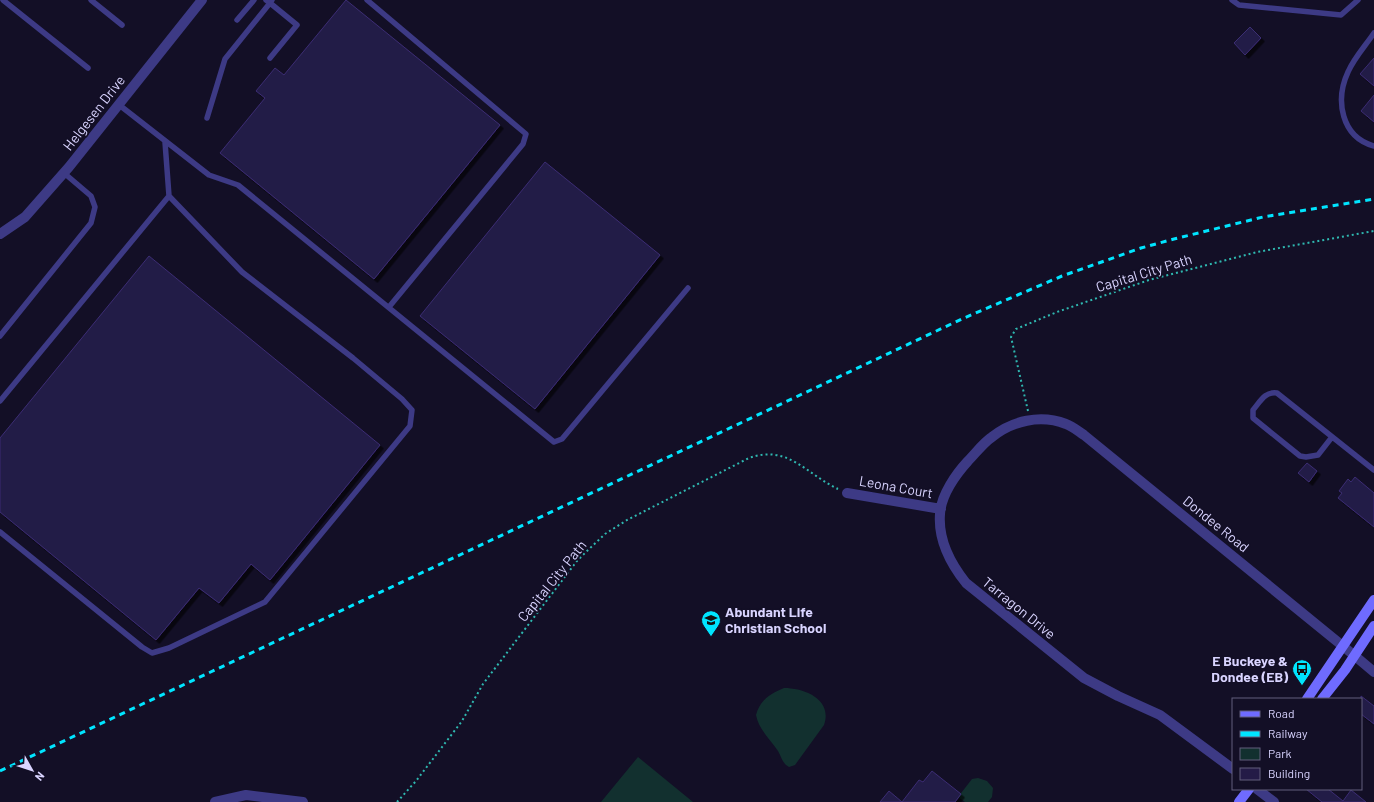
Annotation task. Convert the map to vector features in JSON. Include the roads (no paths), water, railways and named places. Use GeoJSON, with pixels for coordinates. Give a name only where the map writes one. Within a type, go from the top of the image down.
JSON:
{"type":"FeatureCollection","features":[{"type":"Feature","properties":{"kind":"main road"},"geometry":{"type":"LineString","coordinates":[[1308,698],[1374,600]]}},
{"type":"Feature","properties":{"kind":"main road"},"geometry":{"type":"LineString","coordinates":[[1323,698],[1355,656],[1374,626]]}},
{"type":"Feature","properties":{"kind":"main road"},"geometry":{"type":"LineString","coordinates":[[1239,802],[1248,790]]}},
{"type":"Feature","properties":{"kind":"street","name":"Helgesen Drive"},"geometry":{"type":"LineString","coordinates":[[0,234],[25,217],[64,173],[202,0]]}},
{"type":"Feature","properties":{"kind":"street","name":"Tarragon Drive"},"geometry":{"type":"LineString","coordinates":[[1030,420],[1011,424],[991,437],[963,467],[952,483],[944,499],[941,509],[940,522],[946,551],[952,566],[966,583],[1084,678],[1118,696],[1160,715],[1232,768]]}},
{"type":"Feature","properties":{"kind":"street","name":"Dondee Road"},"geometry":{"type":"LineString","coordinates":[[1030,420],[1048,420],[1066,424],[1084,435],[1374,672]]}},
{"type":"Feature","properties":{"kind":"street","name":"Leona Court"},"geometry":{"type":"LineString","coordinates":[[847,493],[941,509]]}},
{"type":"Feature","properties":{"kind":"street"},"geometry":{"type":"LineString","coordinates":[[1258,790],[1274,802]]}},
{"type":"Feature","properties":{"kind":"street"},"geometry":{"type":"LineString","coordinates":[[215,802],[246,795],[303,802]]}},
{"type":"Feature","properties":{"kind":"lane"},"geometry":{"type":"LineString","coordinates":[[4,0],[88,68]]}},
{"type":"Feature","properties":{"kind":"lane"},"geometry":{"type":"LineString","coordinates":[[91,0],[122,25]]}},
{"type":"Feature","properties":{"kind":"lane"},"geometry":{"type":"LineString","coordinates":[[237,20],[254,0]]}},
{"type":"Feature","properties":{"kind":"lane"},"geometry":{"type":"LineString","coordinates":[[367,0],[526,134],[523,144],[389,307]]}},
{"type":"Feature","properties":{"kind":"lane"},"geometry":{"type":"LineString","coordinates":[[1232,0],[1239,5],[1341,15],[1358,0]]}},
{"type":"Feature","properties":{"kind":"lane"},"geometry":{"type":"LineString","coordinates":[[207,118],[225,60],[269,1],[297,24],[270,58]]}},
{"type":"Feature","properties":{"kind":"lane"},"geometry":{"type":"LineString","coordinates":[[1374,33],[1348,72],[1340,103],[1347,125],[1350,129],[1357,137],[1374,146]]}},
{"type":"Feature","properties":{"kind":"lane"},"geometry":{"type":"LineString","coordinates":[[118,104],[209,175],[238,185],[554,442],[562,439],[688,288]]}},
{"type":"Feature","properties":{"kind":"lane"},"geometry":{"type":"LineString","coordinates":[[0,532],[142,647],[152,653],[169,648],[265,602],[410,426],[412,410],[402,399],[353,358],[242,272],[169,196],[165,142]]}},
{"type":"Feature","properties":{"kind":"lane"},"geometry":{"type":"LineString","coordinates":[[0,336],[91,223],[95,207],[91,196],[64,173]]}},
{"type":"Feature","properties":{"kind":"lane"},"geometry":{"type":"LineString","coordinates":[[0,401],[169,196]]}},
{"type":"Feature","properties":{"kind":"lane"},"geometry":{"type":"LineString","coordinates":[[1332,437],[1318,455],[1306,457],[1300,456],[1254,418],[1253,410],[1265,395],[1269,393],[1277,393],[1374,470]]}},
{"type":"Feature","properties":{"kind":"railway"},"geometry":{"type":"LineString","coordinates":[[0,771],[964,318],[1062,276],[1141,248],[1263,217],[1374,199]]}},
{"type":"Feature","properties":{"kind":"place","name":"Abundant Life Christian School"},"geometry":{"type":"Point","coordinates":[711,637]}},
{"type":"Feature","properties":{"kind":"place","name":"E Buckeye & Dondee (EB)"},"geometry":{"type":"Point","coordinates":[1302,686]}}]}
